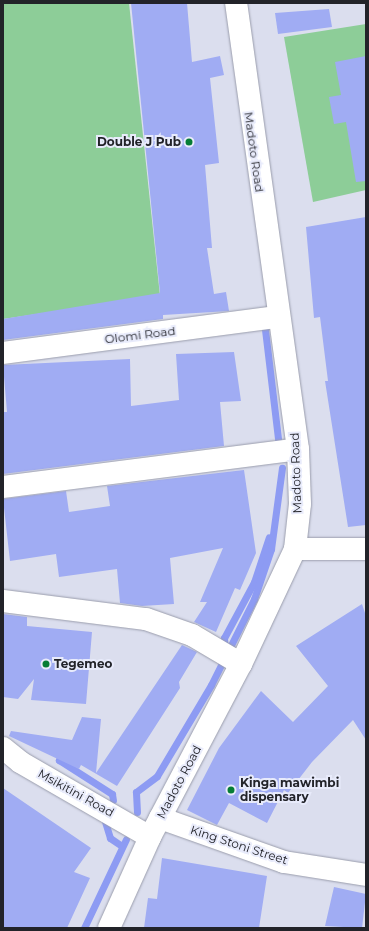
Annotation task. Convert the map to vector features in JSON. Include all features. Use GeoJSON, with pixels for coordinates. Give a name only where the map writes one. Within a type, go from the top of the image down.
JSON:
{"type":"FeatureCollection","features":[{"type":"Feature","properties":{"kind":"street","name":"Madoto Road"},"geometry":{"type":"LineString","coordinates":[[109,928],[155,828],[241,664],[295,549],[300,504],[298,449],[278,317],[236,3]]}},
{"type":"Feature","properties":{"kind":"street","name":"Olomi Road"},"geometry":{"type":"LineString","coordinates":[[3,354],[278,317]]}},
{"type":"Feature","properties":{"kind":"street"},"geometry":{"type":"LineString","coordinates":[[3,487],[298,449]]}},
{"type":"Feature","properties":{"kind":"street"},"geometry":{"type":"LineString","coordinates":[[295,549],[366,549]]}},
{"type":"Feature","properties":{"kind":"street"},"geometry":{"type":"LineString","coordinates":[[3,601],[146,619],[192,635],[241,664]]}},
{"type":"Feature","properties":{"kind":"street","name":"Msikitini Road"},"geometry":{"type":"LineString","coordinates":[[3,748],[20,762],[155,828]]}},
{"type":"Feature","properties":{"kind":"street","name":"King Stoni Street"},"geometry":{"type":"LineString","coordinates":[[155,828],[284,862],[366,875]]}},
{"type":"Feature","properties":{"kind":"green space"},"geometry":{"type":"Polygon","coordinates":[[[3,3],[129,3],[160,296],[3,319],[3,3]]]}},
{"type":"Feature","properties":{"kind":"green space"},"geometry":{"type":"Polygon","coordinates":[[[366,24],[366,190],[313,202],[284,37],[366,24]]]}},
{"type":"Feature","properties":{"kind":"building"},"geometry":{"type":"Polygon","coordinates":[[[131,3],[187,3],[192,62],[220,56],[224,75],[210,78],[219,163],[205,165],[212,248],[207,248],[214,294],[226,292],[229,311],[163,315],[163,319],[3,340],[3,319],[160,293],[131,3]]]}},
{"type":"Feature","properties":{"kind":"building"},"geometry":{"type":"Polygon","coordinates":[[[329,9],[332,27],[278,34],[275,13],[329,9]]]}},
{"type":"Feature","properties":{"kind":"building"},"geometry":{"type":"Polygon","coordinates":[[[366,56],[366,181],[356,182],[346,122],[334,124],[329,97],[341,95],[335,62],[366,56]]]}},
{"type":"Feature","properties":{"kind":"building"},"geometry":{"type":"Polygon","coordinates":[[[366,217],[366,525],[348,527],[325,381],[328,381],[320,317],[314,318],[306,227],[366,217]]]}},
{"type":"Feature","properties":{"kind":"building"},"geometry":{"type":"Polygon","coordinates":[[[234,352],[241,401],[220,402],[224,446],[3,474],[3,412],[7,412],[3,365],[130,359],[131,406],[179,400],[176,354],[234,352]]]}},
{"type":"Feature","properties":{"kind":"building"},"geometry":{"type":"Polygon","coordinates":[[[244,470],[256,553],[240,590],[235,588],[216,632],[194,622],[207,602],[200,602],[223,548],[170,558],[174,604],[142,606],[120,603],[117,569],[59,577],[56,554],[10,561],[3,499],[66,491],[69,512],[110,506],[107,486],[244,470]]]}},
{"type":"Feature","properties":{"kind":"building"},"geometry":{"type":"Polygon","coordinates":[[[362,604],[366,616],[366,740],[353,720],[312,762],[288,793],[284,790],[267,823],[229,803],[217,825],[187,810],[219,748],[261,691],[293,722],[328,686],[296,646],[362,604]]]}},
{"type":"Feature","properties":{"kind":"building","name":"Tegemeo"},"geometry":{"type":"Polygon","coordinates":[[[3,614],[27,617],[27,626],[92,632],[86,704],[31,700],[34,679],[18,699],[3,697],[3,614]]]}},
{"type":"Feature","properties":{"kind":"building"},"geometry":{"type":"Polygon","coordinates":[[[182,645],[197,652],[179,682],[180,688],[117,786],[81,765],[79,769],[9,736],[11,731],[72,740],[82,717],[101,719],[96,773],[182,645]]]}},
{"type":"Feature","properties":{"kind":"building"},"geometry":{"type":"Polygon","coordinates":[[[3,788],[91,848],[74,872],[90,878],[67,928],[3,928],[3,788]]]}},
{"type":"Feature","properties":{"kind":"building"},"geometry":{"type":"Polygon","coordinates":[[[162,858],[267,876],[259,928],[144,928],[148,898],[157,899],[162,858]]]}},
{"type":"Feature","properties":{"kind":"building"},"geometry":{"type":"Polygon","coordinates":[[[334,887],[366,894],[362,928],[325,926],[334,887]]]}},
{"type":"Feature","properties":{"kind":"waterway"},"geometry":{"type":"LineString","coordinates":[[264,321],[279,446]]}},
{"type":"Feature","properties":{"kind":"waterway"},"geometry":{"type":"LineString","coordinates":[[137,812],[136,792],[157,776],[211,685],[254,599],[271,549],[282,468]]}},
{"type":"Feature","properties":{"kind":"waterway"},"geometry":{"type":"LineString","coordinates":[[225,650],[224,638],[254,582],[269,537]]}},
{"type":"Feature","properties":{"kind":"waterway"},"geometry":{"type":"LineString","coordinates":[[62,755],[59,760],[112,794],[113,800]]}},
{"type":"Feature","properties":{"kind":"waterway"},"geometry":{"type":"LineString","coordinates":[[103,815],[110,838],[122,846]]}},
{"type":"Feature","properties":{"kind":"waterway"},"geometry":{"type":"LineString","coordinates":[[84,928],[126,839]]}},
{"type":"Feature","properties":{"kind":"place","name":"Double J Pub"},"geometry":{"type":"Point","coordinates":[189,142]}},
{"type":"Feature","properties":{"kind":"place","name":"Tegemeo"},"geometry":{"type":"Point","coordinates":[46,664]}},
{"type":"Feature","properties":{"kind":"place","name":"Kinga mawimbi dispensary"},"geometry":{"type":"Point","coordinates":[231,790]}}]}
